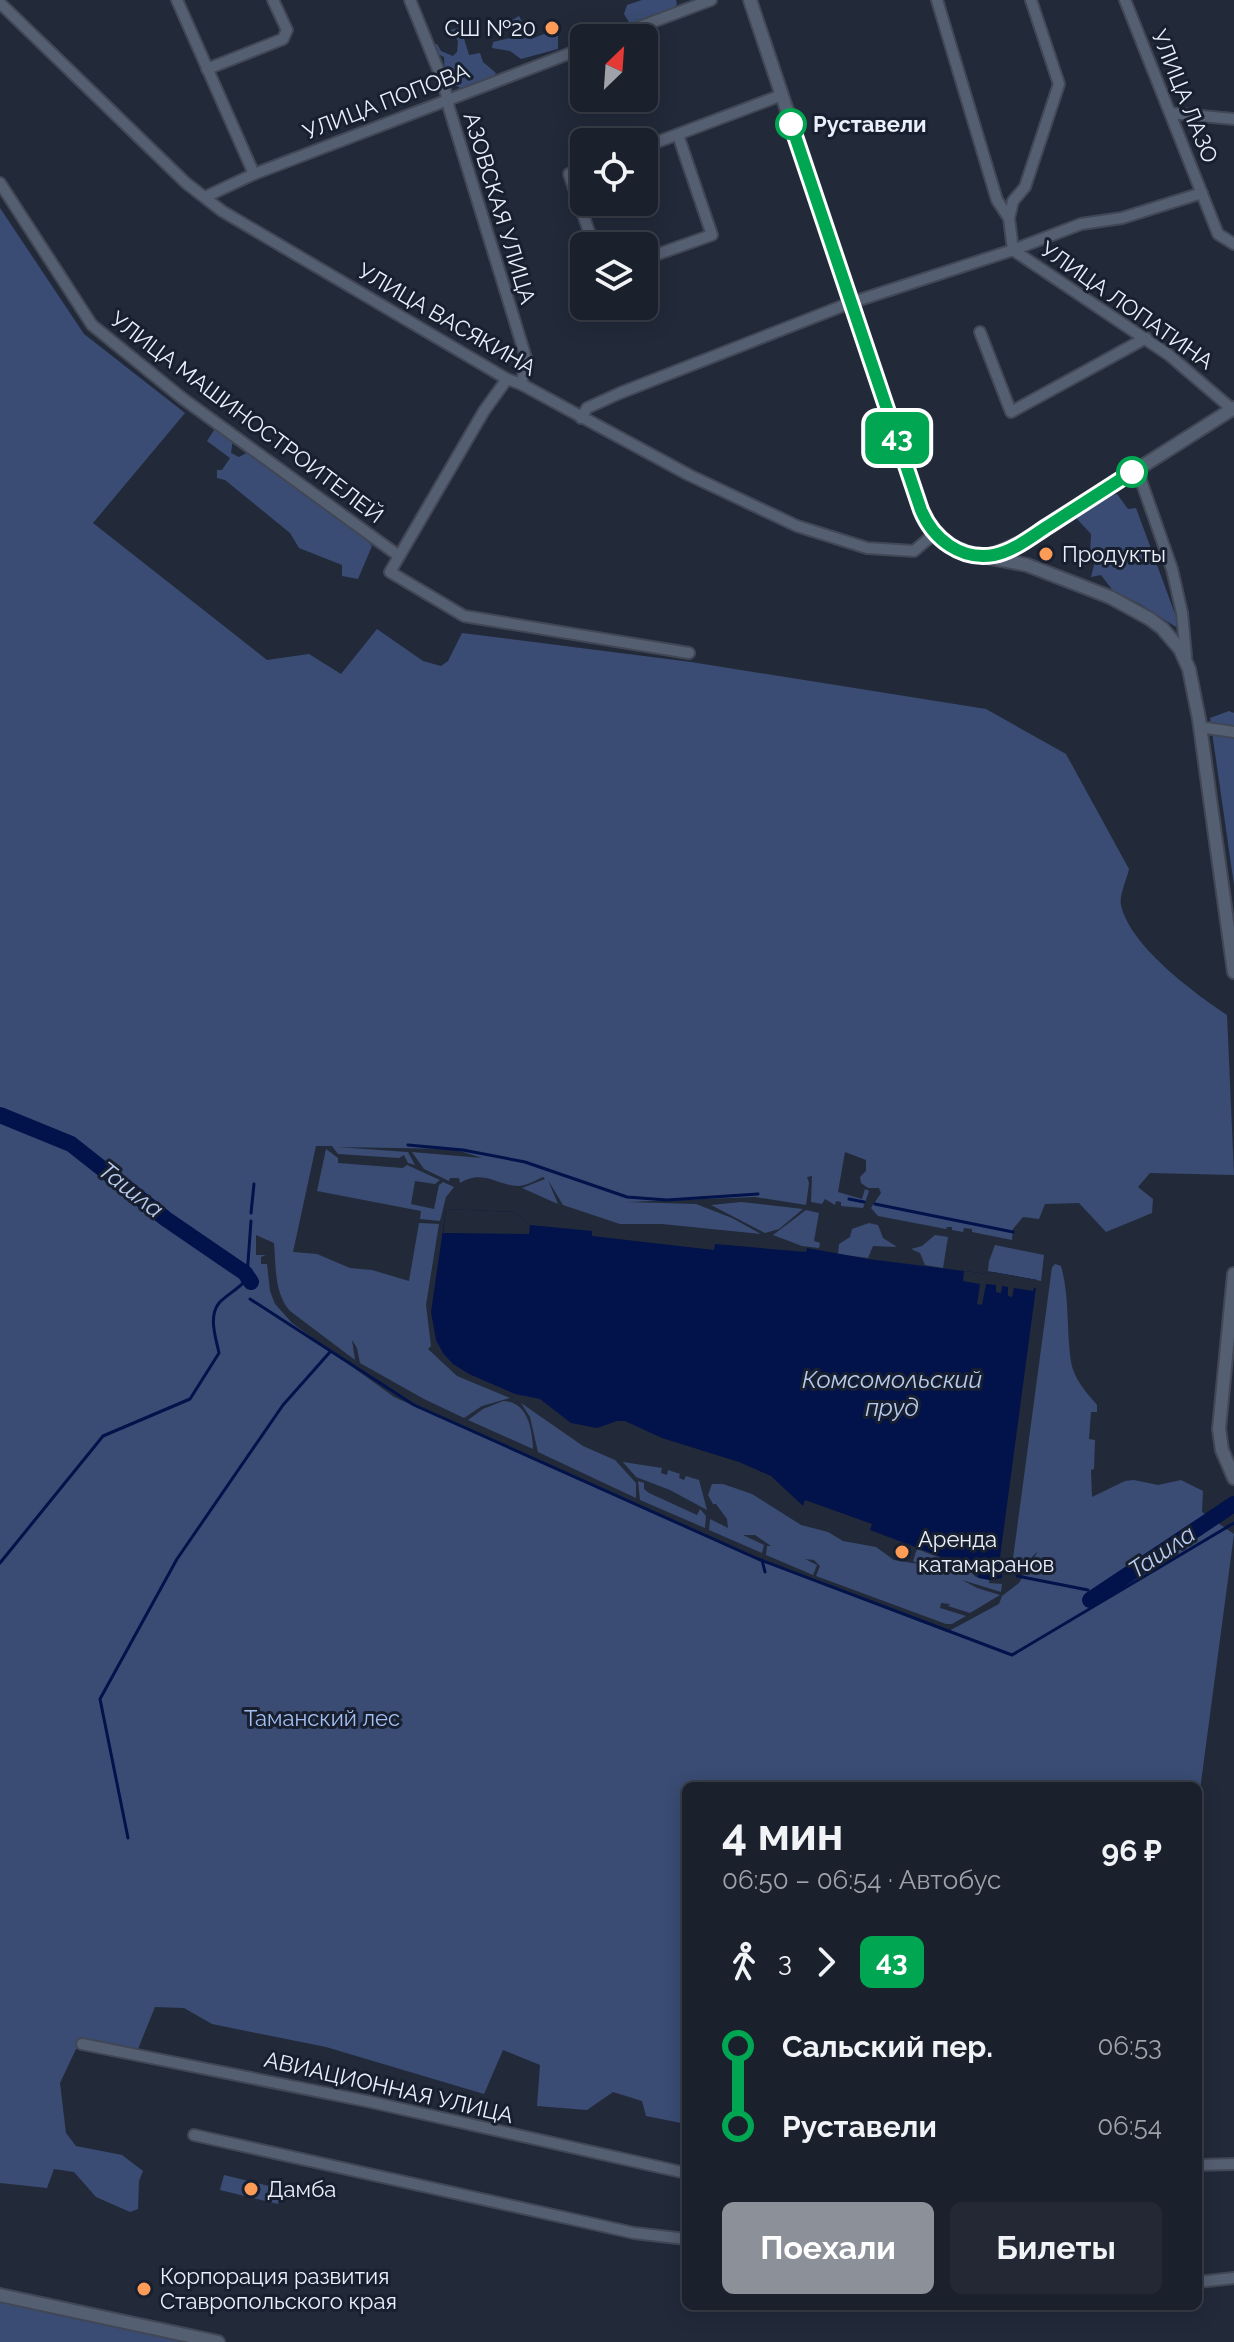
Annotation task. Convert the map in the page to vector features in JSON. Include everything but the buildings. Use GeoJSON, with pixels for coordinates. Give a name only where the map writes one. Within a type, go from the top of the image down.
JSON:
{"type":"FeatureCollection","features":[{"type":"Feature","properties":{"kind":"street"},"geometry":{"type":"LineString","coordinates":[[177,0],[254,174]]}},
{"type":"Feature","properties":{"kind":"street"},"geometry":{"type":"LineString","coordinates":[[207,69],[283,39],[287,30],[273,0]]}},
{"type":"Feature","properties":{"kind":"street","name":"АЗОВСКАЯ УЛИЦА"},"geometry":{"type":"LineString","coordinates":[[410,0],[448,98],[527,361],[521,384]]}},
{"type":"Feature","properties":{"kind":"street"},"geometry":{"type":"LineString","coordinates":[[647,24],[711,0]]}},
{"type":"Feature","properties":{"kind":"street"},"geometry":{"type":"LineString","coordinates":[[750,0],[922,513],[937,537],[959,550],[1027,565],[1136,609],[1162,628],[1186,659]]}},
{"type":"Feature","properties":{"kind":"street","name":"УЛИЦА ЛОПАТИНА"},"geometry":{"type":"LineString","coordinates":[[937,0],[997,200],[1009,218],[1013,250],[1146,338],[1233,408]]}},
{"type":"Feature","properties":{"kind":"street"},"geometry":{"type":"LineString","coordinates":[[1009,218],[1013,201],[1025,187],[1059,84],[1031,0]]}},
{"type":"Feature","properties":{"kind":"street","name":"УЛИЦА ЛАЗО"},"geometry":{"type":"LineString","coordinates":[[1125,0],[1218,234],[1234,244]]}},
{"type":"Feature","properties":{"kind":"street","name":"УЛИЦА ВАСЯКИНА"},"geometry":{"type":"LineString","coordinates":[[0,3],[186,183],[222,211],[507,379],[689,475],[797,526],[867,548],[914,551],[937,537]]}},
{"type":"Feature","properties":{"kind":"street","name":"УЛИЦА ПОПОВА"},"geometry":{"type":"LineString","coordinates":[[205,197],[254,174],[570,53]]}},
{"type":"Feature","properties":{"kind":"street"},"geometry":{"type":"LineString","coordinates":[[658,142],[782,95]]}},
{"type":"Feature","properties":{"kind":"street"},"geometry":{"type":"LineString","coordinates":[[1170,113],[1234,119]]}},
{"type":"Feature","properties":{"kind":"street"},"geometry":{"type":"LineString","coordinates":[[658,254],[712,235],[678,135]]}},
{"type":"Feature","properties":{"kind":"street","name":"УЛИЦА МАШИНОСТРОИТЕЛЕЙ"},"geometry":{"type":"LineString","coordinates":[[0,183],[92,325],[182,398],[399,556]]}},
{"type":"Feature","properties":{"kind":"street"},"geometry":{"type":"LineString","coordinates":[[581,418],[587,408],[620,393],[850,303],[1013,250],[1081,224],[1122,218],[1202,193]]}},
{"type":"Feature","properties":{"kind":"street"},"geometry":{"type":"LineString","coordinates":[[980,332],[1011,412],[1146,338]]}},
{"type":"Feature","properties":{"kind":"street"},"geometry":{"type":"LineString","coordinates":[[507,379],[484,411],[390,572],[464,616],[689,653]]}},
{"type":"Feature","properties":{"kind":"street"},"geometry":{"type":"LineString","coordinates":[[985,556],[1010,549],[1233,408]]}},
{"type":"Feature","properties":{"kind":"street"},"geometry":{"type":"LineString","coordinates":[[1137,469],[1172,569],[1182,613],[1186,659],[1200,727],[1234,972]]}},
{"type":"Feature","properties":{"kind":"street"},"geometry":{"type":"LineString","coordinates":[[1200,727],[1234,732]]}},
{"type":"Feature","properties":{"kind":"street"},"geometry":{"type":"LineString","coordinates":[[1233,1475],[1222,1450],[1219,1420],[1234,1274]]}},
{"type":"Feature","properties":{"kind":"street","name":"АВИАЦИОННАЯ УЛИЦА"},"geometry":{"type":"LineString","coordinates":[[82,2044],[325,2092],[682,2172]]}},
{"type":"Feature","properties":{"kind":"street"},"geometry":{"type":"LineString","coordinates":[[194,2135],[634,2233],[682,2239]]}},
{"type":"Feature","properties":{"kind":"street"},"geometry":{"type":"LineString","coordinates":[[1202,2165],[1234,2164]]}},
{"type":"Feature","properties":{"kind":"street"},"geometry":{"type":"LineString","coordinates":[[1202,2282],[1234,2278]]}},
{"type":"Feature","properties":{"kind":"street"},"geometry":{"type":"LineString","coordinates":[[0,2295],[218,2342]]}},
{"type":"Feature","properties":{"kind":"green space"},"geometry":{"type":"Polygon","coordinates":[[[642,0],[676,0],[677,4],[673,9],[630,24],[624,14],[627,5],[642,0]]]}},
{"type":"Feature","properties":{"kind":"green space"},"geometry":{"type":"Polygon","coordinates":[[[519,16],[531,39],[549,32],[558,36],[558,49],[521,59],[510,51],[492,48],[493,42],[514,37],[509,22],[519,16]]]}},
{"type":"Feature","properties":{"kind":"green space"},"geometry":{"type":"Polygon","coordinates":[[[458,28],[469,55],[480,53],[483,62],[496,73],[490,80],[462,89],[445,79],[444,57],[431,58],[422,38],[430,30],[429,46],[437,44],[441,51],[453,56],[457,52],[458,41],[450,30],[458,28]]]}},
{"type":"Feature","properties":{"kind":"green space","name":"Таманский лес"},"geometry":{"type":"Polygon","coordinates":[[[0,208],[84,334],[185,413],[93,523],[267,660],[309,654],[341,674],[377,629],[423,661],[441,666],[448,661],[462,633],[691,662],[986,709],[1066,754],[1129,869],[1121,901],[1127,921],[1165,967],[1227,1015],[1234,1175],[1150,1173],[1138,1187],[1153,1199],[1152,1213],[1106,1232],[1079,1203],[1045,1204],[1039,1219],[1023,1217],[1013,1229],[1012,1240],[972,1232],[972,1229],[964,1228],[963,1232],[952,1230],[952,1227],[946,1229],[878,1216],[871,1208],[881,1193],[879,1188],[868,1188],[861,1183],[866,1160],[845,1152],[838,1192],[862,1199],[865,1189],[869,1191],[863,1208],[841,1206],[841,1202],[836,1201],[835,1205],[825,1199],[822,1204],[811,1202],[812,1176],[807,1177],[806,1205],[755,1197],[627,1202],[696,1204],[761,1234],[662,1224],[620,1224],[563,1205],[548,1180],[558,1204],[522,1188],[545,1179],[543,1177],[518,1186],[476,1177],[460,1183],[459,1178],[450,1178],[449,1181],[424,1169],[412,1152],[482,1158],[454,1149],[337,1147],[408,1152],[415,1165],[408,1163],[404,1155],[399,1158],[338,1154],[332,1146],[316,1146],[293,1252],[317,1254],[350,1268],[372,1270],[409,1281],[419,1223],[439,1224],[426,1305],[431,1346],[428,1349],[457,1376],[510,1398],[482,1406],[464,1418],[360,1363],[352,1340],[355,1360],[290,1311],[278,1288],[274,1243],[256,1235],[256,1255],[266,1255],[261,1257],[261,1264],[267,1264],[275,1304],[292,1323],[394,1397],[751,1557],[947,1632],[999,1604],[1002,1596],[1019,1583],[1038,1551],[1022,1567],[1012,1566],[1052,1267],[1055,1264],[1061,1266],[1064,1278],[1073,1368],[1081,1385],[1097,1405],[1097,1412],[1091,1412],[1089,1439],[1095,1440],[1094,1469],[1091,1470],[1092,1497],[1125,1481],[1158,1485],[1181,1480],[1203,1491],[1202,1512],[1234,1534],[1201,1782],[682,1782],[682,2123],[646,2116],[642,2101],[613,2092],[587,2110],[537,2106],[540,2065],[503,2050],[484,2094],[326,2047],[212,2024],[184,2008],[155,2007],[138,2049],[95,2040],[76,2049],[60,2083],[66,2133],[76,2146],[122,2155],[143,2171],[139,2181],[138,2209],[130,2212],[96,2197],[74,2172],[54,2169],[47,2188],[0,2183],[0,208]]]}},
{"type":"Feature","properties":{"kind":"green space"},"geometry":{"type":"Polygon","coordinates":[[[216,427],[233,439],[231,453],[239,457],[250,451],[362,534],[372,546],[358,579],[342,576],[342,565],[299,548],[290,533],[225,480],[217,478],[217,470],[222,470],[230,458],[207,441],[216,427]]]}},
{"type":"Feature","properties":{"kind":"green space"},"geometry":{"type":"Polygon","coordinates":[[[1117,494],[1128,509],[1136,508],[1178,622],[1176,627],[1114,592],[1101,575],[1091,577],[1095,561],[1090,557],[1091,534],[1077,519],[1106,496],[1117,494]]]}},
{"type":"Feature","properties":{"kind":"green space"},"geometry":{"type":"Polygon","coordinates":[[[1229,711],[1234,713],[1234,885],[1210,718],[1229,711]]]}},
{"type":"Feature","properties":{"kind":"green space"},"geometry":{"type":"Polygon","coordinates":[[[326,1149],[338,1158],[338,1163],[403,1168],[407,1165],[440,1180],[435,1184],[415,1181],[411,1204],[434,1209],[439,1185],[443,1182],[454,1187],[446,1197],[440,1221],[420,1219],[421,1211],[317,1191],[326,1149]]]}},
{"type":"Feature","properties":{"kind":"green space"},"geometry":{"type":"Polygon","coordinates":[[[741,1202],[803,1209],[779,1229],[765,1233],[711,1205],[741,1202]]]}},
{"type":"Feature","properties":{"kind":"green space"},"geometry":{"type":"Polygon","coordinates":[[[806,1210],[819,1213],[814,1241],[820,1243],[819,1248],[802,1246],[773,1235],[806,1210]]]}},
{"type":"Feature","properties":{"kind":"green space"},"geometry":{"type":"Polygon","coordinates":[[[869,1223],[878,1225],[883,1238],[897,1247],[873,1246],[868,1258],[838,1254],[839,1244],[850,1237],[852,1229],[869,1223]]]}},
{"type":"Feature","properties":{"kind":"green space"},"geometry":{"type":"Polygon","coordinates":[[[935,1235],[948,1237],[943,1268],[925,1265],[920,1253],[911,1249],[922,1246],[935,1235]]]}},
{"type":"Feature","properties":{"kind":"green space"},"geometry":{"type":"Polygon","coordinates":[[[995,1245],[1044,1255],[1041,1281],[988,1271],[995,1245]]]}},
{"type":"Feature","properties":{"kind":"green space"},"geometry":{"type":"Polygon","coordinates":[[[503,1401],[523,1411],[530,1425],[533,1449],[468,1420],[483,1409],[503,1401]]]}},
{"type":"Feature","properties":{"kind":"green space"},"geometry":{"type":"Polygon","coordinates":[[[521,1403],[583,1446],[615,1460],[636,1483],[636,1498],[538,1452],[530,1417],[521,1403]]]}},
{"type":"Feature","properties":{"kind":"green space"},"geometry":{"type":"Polygon","coordinates":[[[623,1462],[662,1468],[661,1473],[667,1475],[668,1470],[680,1474],[679,1478],[684,1480],[686,1476],[699,1480],[707,1510],[670,1490],[636,1477],[623,1462]]]}},
{"type":"Feature","properties":{"kind":"green space"},"geometry":{"type":"Polygon","coordinates":[[[638,1481],[644,1483],[644,1489],[649,1493],[697,1515],[700,1509],[706,1516],[705,1528],[640,1500],[638,1481]]]}},
{"type":"Feature","properties":{"kind":"green space"},"geometry":{"type":"Polygon","coordinates":[[[712,1484],[723,1484],[752,1494],[801,1525],[828,1532],[843,1541],[876,1547],[894,1560],[919,1564],[913,1561],[917,1549],[966,1568],[976,1577],[989,1580],[989,1583],[1002,1584],[1001,1592],[962,1580],[1000,1595],[970,1613],[941,1603],[940,1608],[966,1616],[946,1624],[816,1576],[820,1566],[814,1560],[805,1559],[817,1565],[813,1575],[766,1555],[767,1546],[771,1546],[755,1535],[743,1535],[764,1545],[762,1553],[709,1530],[710,1519],[728,1528],[727,1519],[708,1495],[712,1484]]]}},
{"type":"Feature","properties":{"kind":"green space","name":"Дамба"},"geometry":{"type":"Polygon","coordinates":[[[224,2175],[281,2189],[278,2204],[220,2190],[224,2175]]]}},
{"type":"Feature","properties":{"kind":"green space"},"geometry":{"type":"Polygon","coordinates":[[[0,2300],[192,2342],[0,2342],[0,2300]]]}},
{"type":"Feature","properties":{"kind":"water","name":"Комсомольский пруд"},"geometry":{"type":"Polygon","coordinates":[[[446,1209],[514,1212],[530,1225],[592,1231],[592,1236],[714,1250],[715,1244],[806,1252],[807,1248],[868,1259],[1037,1280],[998,1572],[1002,1573],[1002,1578],[978,1578],[977,1572],[968,1567],[870,1530],[872,1524],[805,1500],[803,1506],[771,1476],[739,1462],[662,1438],[625,1421],[597,1428],[571,1423],[540,1399],[515,1394],[453,1364],[436,1340],[431,1312],[446,1209]]]}},
{"type":"Feature","properties":{"kind":"pier"},"geometry":{"type":"Polygon","coordinates":[[[446,1209],[514,1212],[530,1225],[529,1234],[443,1233],[446,1209]]]}},
{"type":"Feature","properties":{"kind":"pier"},"geometry":{"type":"Polygon","coordinates":[[[964,1271],[992,1272],[1037,1280],[1037,1288],[1033,1291],[1014,1288],[1012,1297],[1008,1296],[1008,1287],[1002,1286],[1001,1293],[996,1292],[996,1285],[986,1284],[982,1305],[977,1304],[980,1284],[963,1281],[964,1271]]]}},
{"type":"Feature","properties":{"kind":"waterway","name":"Ташла"},"geometry":{"type":"LineString","coordinates":[[0,1115],[71,1144],[166,1219],[245,1273],[251,1282]]}},
{"type":"Feature","properties":{"kind":"waterway"},"geometry":{"type":"LineString","coordinates":[[408,1145],[463,1150],[525,1162],[627,1197],[667,1200],[758,1194]]}},
{"type":"Feature","properties":{"kind":"waterway"},"geometry":{"type":"LineString","coordinates":[[251,1213],[254,1184]]}},
{"type":"Feature","properties":{"kind":"waterway"},"geometry":{"type":"LineString","coordinates":[[849,1199],[864,1202]]}},
{"type":"Feature","properties":{"kind":"waterway"},"geometry":{"type":"LineString","coordinates":[[875,1204],[1013,1232]]}},
{"type":"Feature","properties":{"kind":"waterway"},"geometry":{"type":"LineString","coordinates":[[247,1276],[251,1221]]}},
{"type":"Feature","properties":{"kind":"waterway"},"geometry":{"type":"LineString","coordinates":[[0,1563],[103,1436],[190,1399],[219,1353],[214,1328],[216,1309],[248,1278]]}},
{"type":"Feature","properties":{"kind":"waterway"},"geometry":{"type":"LineString","coordinates":[[250,1299],[414,1405],[758,1559],[1012,1655],[1234,1523]]}},
{"type":"Feature","properties":{"kind":"waterway"},"geometry":{"type":"LineString","coordinates":[[128,1838],[100,1699],[177,1559],[283,1405],[330,1352]]}},
{"type":"Feature","properties":{"kind":"waterway","name":"Ташла"},"geometry":{"type":"LineString","coordinates":[[1090,1600],[1234,1504]]}},
{"type":"Feature","properties":{"kind":"waterway"},"geometry":{"type":"LineString","coordinates":[[762,1560],[765,1572]]}},
{"type":"Feature","properties":{"kind":"waterway"},"geometry":{"type":"LineString","coordinates":[[1017,1576],[1088,1590]]}},
{"type":"Feature","properties":{"kind":"waterway","name":"Ташла"},"geometry":{"type":"LineString","coordinates":[[1098,1591],[1103,1592]]}},
{"type":"Feature","properties":{"kind":"bus line","name":"43"},"geometry":{"type":"LineString","coordinates":[[791,124],[921,510],[934,534],[940,540],[971,554],[997,554],[1026,540],[1132,472]]}},
{"type":"Feature","properties":{"kind":"place","name":"СШ №20"},"geometry":{"type":"Point","coordinates":[552,28]}},
{"type":"Feature","properties":{"kind":"place","name":"Руставели"},"geometry":{"type":"Point","coordinates":[791,124]}},
{"type":"Feature","properties":{"kind":"place","name":"Продукты"},"geometry":{"type":"Point","coordinates":[1046,554]}},
{"type":"Feature","properties":{"kind":"place","name":"Аренда катамаранов"},"geometry":{"type":"Point","coordinates":[902,1552]}},
{"type":"Feature","properties":{"kind":"place","name":"Дамба"},"geometry":{"type":"Point","coordinates":[251,2189]}},
{"type":"Feature","properties":{"kind":"place","name":"Корпорация развития Ставропольского края"},"geometry":{"type":"Point","coordinates":[144,2289]}}]}
